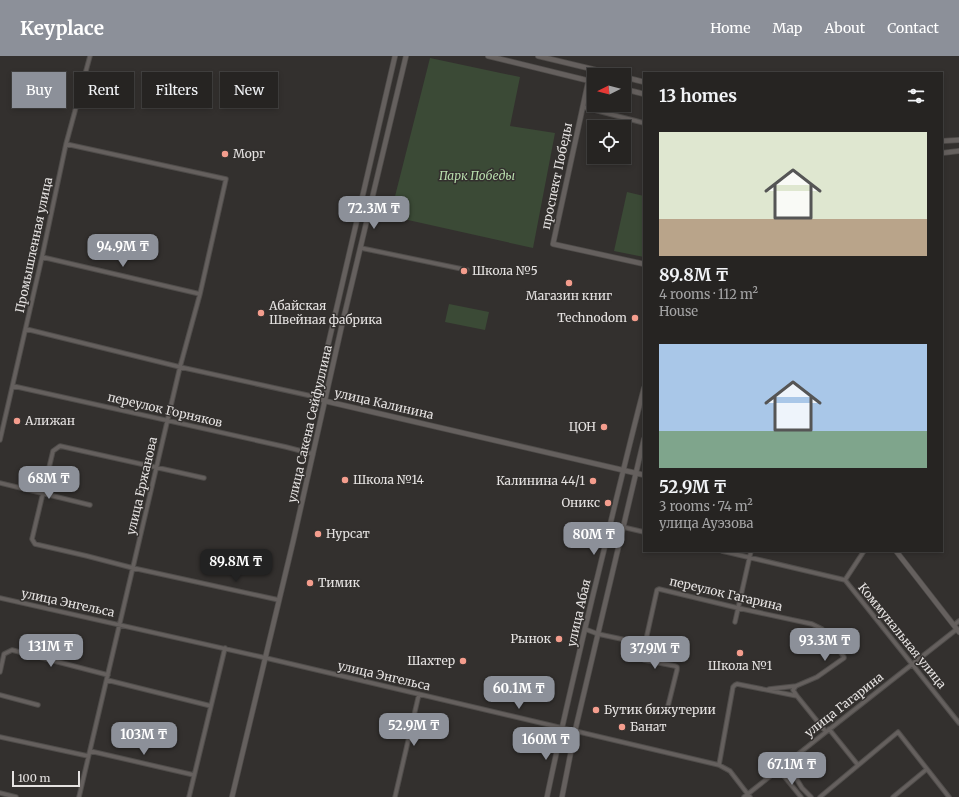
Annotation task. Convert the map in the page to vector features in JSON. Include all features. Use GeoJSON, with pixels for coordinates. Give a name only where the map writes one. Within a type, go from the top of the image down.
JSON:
{"type":"FeatureCollection","features":[{"type":"Feature","properties":{"kind":"street","name":"Промышленная улица"},"geometry":{"type":"LineString","coordinates":[[0,440],[26,329],[66,144],[90,56]]}},
{"type":"Feature","properties":{"kind":"street","name":"улица Сакена Сейфуллина"},"geometry":{"type":"LineString","coordinates":[[316,397],[395,56]]}},
{"type":"Feature","properties":{"kind":"street","name":"улица Сакена Сейфуллина"},"geometry":{"type":"LineString","coordinates":[[232,797],[266,658],[406,56]]}},
{"type":"Feature","properties":{"kind":"street"},"geometry":{"type":"LineString","coordinates":[[488,56],[587,81]]}},
{"type":"Feature","properties":{"kind":"street"},"geometry":{"type":"LineString","coordinates":[[538,56],[587,68]]}},
{"type":"Feature","properties":{"kind":"street"},"geometry":{"type":"LineString","coordinates":[[631,79],[643,82]]}},
{"type":"Feature","properties":{"kind":"street","name":"проспект Победы"},"geometry":{"type":"LineString","coordinates":[[587,90],[552,244],[643,264]]}},
{"type":"Feature","properties":{"kind":"street"},"geometry":{"type":"LineString","coordinates":[[631,91],[643,94]]}},
{"type":"Feature","properties":{"kind":"street"},"geometry":{"type":"LineString","coordinates":[[583,107],[643,123]]}},
{"type":"Feature","properties":{"kind":"street"},"geometry":{"type":"LineString","coordinates":[[943,141],[959,140]]}},
{"type":"Feature","properties":{"kind":"street","name":"улица Ержанова"},"geometry":{"type":"LineString","coordinates":[[66,144],[226,179],[200,294],[180,367],[79,797]]}},
{"type":"Feature","properties":{"kind":"street"},"geometry":{"type":"LineString","coordinates":[[943,153],[959,151]]}},
{"type":"Feature","properties":{"kind":"street"},"geometry":{"type":"LineString","coordinates":[[371,156],[382,158]]}},
{"type":"Feature","properties":{"kind":"street"},"geometry":{"type":"LineString","coordinates":[[361,248],[467,270]]}},
{"type":"Feature","properties":{"kind":"street"},"geometry":{"type":"LineString","coordinates":[[42,257],[200,294]]}},
{"type":"Feature","properties":{"kind":"street","name":"улица Калинина"},"geometry":{"type":"LineString","coordinates":[[26,329],[180,367],[316,397],[325,401],[643,475]]}},
{"type":"Feature","properties":{"kind":"street","name":"переулок Горняков"},"geometry":{"type":"LineString","coordinates":[[13,386],[313,454]]}},
{"type":"Feature","properties":{"kind":"street","name":"улица Абая"},"geometry":{"type":"LineString","coordinates":[[547,797],[585,629],[643,392]]}},
{"type":"Feature","properties":{"kind":"street","name":"улица Абая"},"geometry":{"type":"LineString","coordinates":[[562,797],[575,731],[643,443]]}},
{"type":"Feature","properties":{"kind":"street"},"geometry":{"type":"LineString","coordinates":[[204,478],[60,446],[53,451],[32,539],[35,544],[189,581],[279,600]]}},
{"type":"Feature","properties":{"kind":"street"},"geometry":{"type":"LineString","coordinates":[[0,483],[90,505]]}},
{"type":"Feature","properties":{"kind":"street"},"geometry":{"type":"LineString","coordinates":[[610,524],[643,532]]}},
{"type":"Feature","properties":{"kind":"street","name":"Коммунальная улица"},"geometry":{"type":"LineString","coordinates":[[726,552],[845,580],[959,722]]}},
{"type":"Feature","properties":{"kind":"street"},"geometry":{"type":"LineString","coordinates":[[735,622],[751,552]]}},
{"type":"Feature","properties":{"kind":"street","name":"Коммунальная улица"},"geometry":{"type":"LineString","coordinates":[[845,580],[863,552]]}},
{"type":"Feature","properties":{"kind":"street"},"geometry":{"type":"LineString","coordinates":[[897,552],[957,629]]}},
{"type":"Feature","properties":{"kind":"street","name":"переулок Гагарина"},"geometry":{"type":"LineString","coordinates":[[645,644],[658,589],[812,624],[822,628],[844,658],[817,677],[796,686]]}},
{"type":"Feature","properties":{"kind":"street","name":"улица Энгельса"},"geometry":{"type":"LineString","coordinates":[[0,598],[225,648],[719,765],[730,772],[748,796]]}},
{"type":"Feature","properties":{"kind":"street","name":"улица Гагарина"},"geometry":{"type":"LineString","coordinates":[[748,796],[829,729],[957,629],[959,622]]}},
{"type":"Feature","properties":{"kind":"street"},"geometry":{"type":"LineString","coordinates":[[585,629],[598,634],[645,644],[644,660],[677,667],[668,706]]}},
{"type":"Feature","properties":{"kind":"street"},"geometry":{"type":"LineString","coordinates":[[189,797],[225,648]]}},
{"type":"Feature","properties":{"kind":"street"},"geometry":{"type":"LineString","coordinates":[[0,672],[4,654],[12,650],[108,675]]}},
{"type":"Feature","properties":{"kind":"street"},"geometry":{"type":"LineString","coordinates":[[107,680],[211,706]]}},
{"type":"Feature","properties":{"kind":"street"},"geometry":{"type":"LineString","coordinates":[[719,765],[733,687],[735,685],[738,684],[797,696]]}},
{"type":"Feature","properties":{"kind":"street"},"geometry":{"type":"LineString","coordinates":[[766,689],[796,686]]}},
{"type":"Feature","properties":{"kind":"street"},"geometry":{"type":"LineString","coordinates":[[796,686],[793,690],[826,732]]}},
{"type":"Feature","properties":{"kind":"street"},"geometry":{"type":"LineString","coordinates":[[395,797],[419,694]]}},
{"type":"Feature","properties":{"kind":"street"},"geometry":{"type":"LineString","coordinates":[[0,695],[38,705]]}},
{"type":"Feature","properties":{"kind":"street"},"geometry":{"type":"LineString","coordinates":[[829,729],[858,765]]}},
{"type":"Feature","properties":{"kind":"street"},"geometry":{"type":"LineString","coordinates":[[820,797],[898,732],[949,797]]}},
{"type":"Feature","properties":{"kind":"street"},"geometry":{"type":"LineString","coordinates":[[0,737],[88,756]]}},
{"type":"Feature","properties":{"kind":"street"},"geometry":{"type":"LineString","coordinates":[[90,751],[194,775]]}},
{"type":"Feature","properties":{"kind":"street"},"geometry":{"type":"LineString","coordinates":[[787,763],[802,788],[811,797]]}},
{"type":"Feature","properties":{"kind":"street"},"geometry":{"type":"LineString","coordinates":[[893,797],[927,769]]}},
{"type":"Feature","properties":{"kind":"street"},"geometry":{"type":"LineString","coordinates":[[779,770],[801,797]]}},
{"type":"Feature","properties":{"kind":"street"},"geometry":{"type":"LineString","coordinates":[[0,793],[16,797]]}},
{"type":"Feature","properties":{"kind":"green space","name":"Парк Победы"},"geometry":{"type":"Polygon","coordinates":[[[430,58],[520,77],[510,126],[555,133],[533,248],[390,216],[430,58]]]}},
{"type":"Feature","properties":{"kind":"green space"},"geometry":{"type":"Polygon","coordinates":[[[627,192],[643,196],[643,257],[614,251],[627,192]]]}},
{"type":"Feature","properties":{"kind":"green space"},"geometry":{"type":"Polygon","coordinates":[[[449,304],[489,312],[485,330],[445,322],[449,304]]]}},
{"type":"Feature","properties":{"kind":"place","name":"Морг"},"geometry":{"type":"Point","coordinates":[225,154]}},
{"type":"Feature","properties":{"kind":"place","name":"Школа №5"},"geometry":{"type":"Point","coordinates":[464,271]}},
{"type":"Feature","properties":{"kind":"place","name":"Магазин книг"},"geometry":{"type":"Point","coordinates":[569,283]}},
{"type":"Feature","properties":{"kind":"place","name":"Абайская Швейная фабрика"},"geometry":{"type":"Point","coordinates":[261,313]}},
{"type":"Feature","properties":{"kind":"place","name":"Technodom"},"geometry":{"type":"Point","coordinates":[635,318]}},
{"type":"Feature","properties":{"kind":"place","name":"Алижан"},"geometry":{"type":"Point","coordinates":[17,421]}},
{"type":"Feature","properties":{"kind":"place","name":"ЦОН"},"geometry":{"type":"Point","coordinates":[604,427]}},
{"type":"Feature","properties":{"kind":"place","name":"Школа №14"},"geometry":{"type":"Point","coordinates":[345,480]}},
{"type":"Feature","properties":{"kind":"place","name":"Калинина 44/1"},"geometry":{"type":"Point","coordinates":[593,481]}},
{"type":"Feature","properties":{"kind":"place","name":"Оникс"},"geometry":{"type":"Point","coordinates":[608,503]}},
{"type":"Feature","properties":{"kind":"place","name":"Нурсат"},"geometry":{"type":"Point","coordinates":[318,534]}},
{"type":"Feature","properties":{"kind":"place","name":"Тимик"},"geometry":{"type":"Point","coordinates":[310,583]}},
{"type":"Feature","properties":{"kind":"place","name":"Рынок"},"geometry":{"type":"Point","coordinates":[559,639]}},
{"type":"Feature","properties":{"kind":"place","name":"Школа №1"},"geometry":{"type":"Point","coordinates":[740,653]}},
{"type":"Feature","properties":{"kind":"place","name":"Шахтер"},"geometry":{"type":"Point","coordinates":[463,661]}},
{"type":"Feature","properties":{"kind":"place","name":"Бутик бижутерии"},"geometry":{"type":"Point","coordinates":[596,710]}},
{"type":"Feature","properties":{"kind":"place","name":"Банат"},"geometry":{"type":"Point","coordinates":[622,727]}}]}
